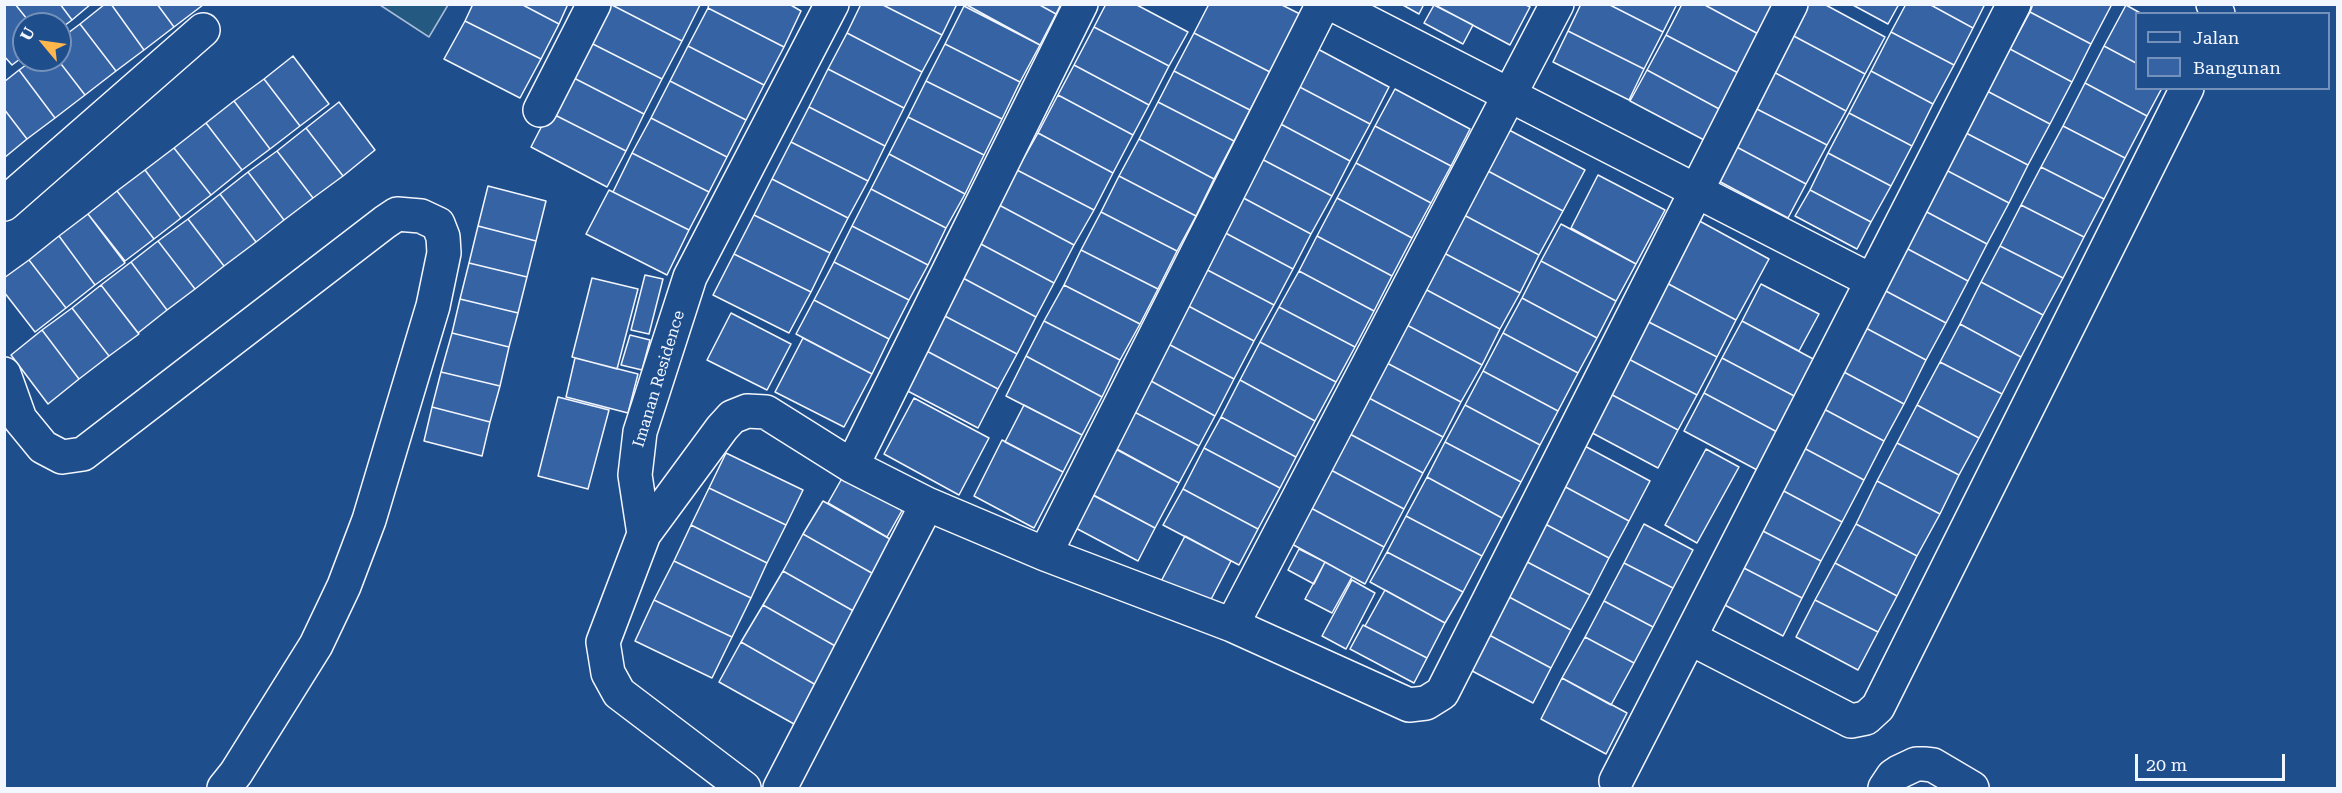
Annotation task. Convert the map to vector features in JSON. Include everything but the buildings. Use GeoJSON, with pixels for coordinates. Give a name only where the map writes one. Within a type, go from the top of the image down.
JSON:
{"type":"FeatureCollection","features":[{"type":"Feature","properties":{"kind":"street"},"geometry":{"type":"LineString","coordinates":[[540,110],[594,4]]}},
{"type":"Feature","properties":{"kind":"street","name":"Imanan Residence"},"geometry":{"type":"LineString","coordinates":[[744,789],[619,693],[608,673],[603,642],[644,534],[635,475],[640,432],[690,276],[832,4]]}},
{"type":"Feature","properties":{"kind":"street"},"geometry":{"type":"LineString","coordinates":[[852,466],[1081,4]]}},
{"type":"Feature","properties":{"kind":"street"},"geometry":{"type":"LineString","coordinates":[[1045,554],[1323,4]]}},
{"type":"Feature","properties":{"kind":"street"},"geometry":{"type":"LineString","coordinates":[[1332,4],[1872,280]]}},
{"type":"Feature","properties":{"kind":"street"},"geometry":{"type":"LineString","coordinates":[[1232,625],[1557,4]]}},
{"type":"Feature","properties":{"kind":"street"},"geometry":{"type":"LineString","coordinates":[[644,534],[732,417],[747,411],[766,412],[852,466],[927,504],[1045,554],[1232,625],[1408,705],[1426,704],[1442,693],[1791,4]]}},
{"type":"Feature","properties":{"kind":"street"},"geometry":{"type":"LineString","coordinates":[[1616,781],[2014,4]]}},
{"type":"Feature","properties":{"kind":"street"},"geometry":{"type":"LineString","coordinates":[[4,204],[203,30]]}},
{"type":"Feature","properties":{"kind":"street"},"geometry":{"type":"LineString","coordinates":[[1690,638],[1851,721],[1866,718],[1878,707],[2186,90]]}},
{"type":"Feature","properties":{"kind":"street"},"geometry":{"type":"LineString","coordinates":[[4,374],[20,419],[42,447],[63,457],[83,454],[397,214],[421,216],[438,224],[443,237],[444,253],[433,306],[398,430],[357,553],[316,645],[224,789]]}},
{"type":"Feature","properties":{"kind":"street"},"geometry":{"type":"LineString","coordinates":[[780,789],[927,504]]}},
{"type":"Feature","properties":{"kind":"street"},"geometry":{"type":"LineString","coordinates":[[1885,789],[1893,776],[1916,764],[1933,765],[1972,789]]}},
{"type":"Feature","properties":{"kind":"shaded area"},"geometry":{"type":"Polygon","coordinates":[[[380,5],[448,5],[429,37],[380,5]]]}}]}
